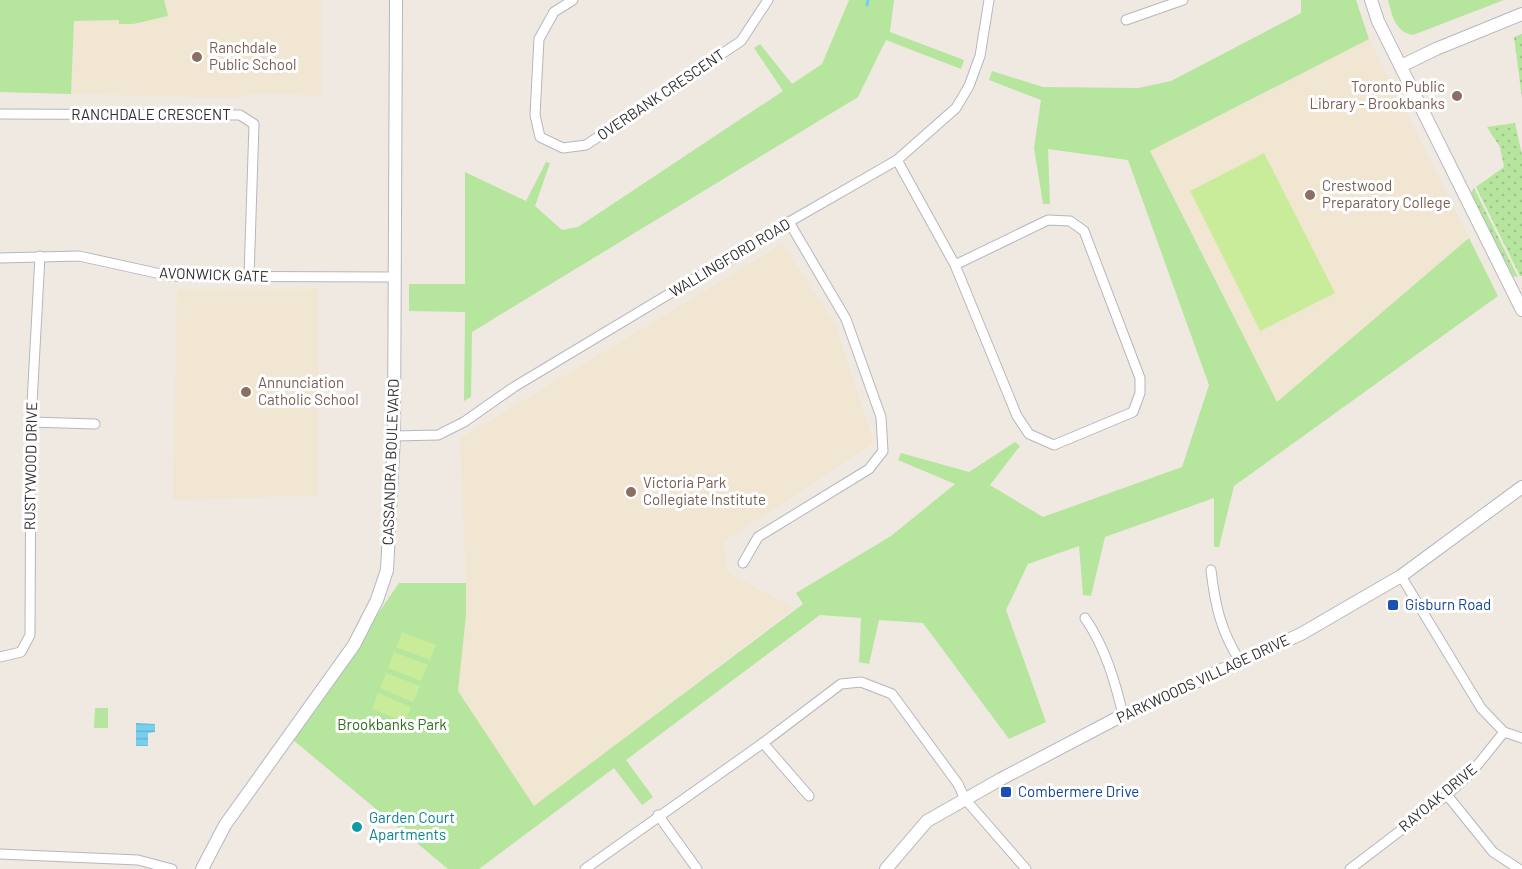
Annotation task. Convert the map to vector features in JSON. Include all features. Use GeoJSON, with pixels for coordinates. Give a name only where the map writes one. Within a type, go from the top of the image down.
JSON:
{"type":"FeatureCollection","features":[{"type":"Feature","properties":{"kind":"street","name":"CASSANDRA BOULEVARD"},"geometry":{"type":"LineString","coordinates":[[202,869],[225,825],[354,645],[377,600],[387,570],[394,436],[396,0]]}},
{"type":"Feature","properties":{"kind":"street","name":"OVERBANK CRESCENT"},"geometry":{"type":"LineString","coordinates":[[573,0],[554,12],[539,39],[535,115],[540,137],[563,148],[586,145],[741,41],[768,0]]}},
{"type":"Feature","properties":{"kind":"street","name":"WALLINGFORD ROAD"},"geometry":{"type":"LineString","coordinates":[[394,436],[438,435],[464,422],[514,387],[897,160],[956,108],[969,86],[980,56],[989,0]]}},
{"type":"Feature","properties":{"kind":"street"},"geometry":{"type":"LineString","coordinates":[[1126,20],[1183,0]]}},
{"type":"Feature","properties":{"kind":"street"},"geometry":{"type":"LineString","coordinates":[[1371,0],[1378,21],[1522,310]]}},
{"type":"Feature","properties":{"kind":"street"},"geometry":{"type":"LineString","coordinates":[[1401,66],[1522,14]]}},
{"type":"Feature","properties":{"kind":"street","name":"RANCHDALE CRESCENT"},"geometry":{"type":"LineString","coordinates":[[0,114],[240,115],[254,124],[249,277]]}},
{"type":"Feature","properties":{"kind":"street"},"geometry":{"type":"LineString","coordinates":[[897,160],[955,265],[1017,416],[1029,434],[1054,445],[1133,412],[1140,393],[1140,378],[1084,231],[1070,220],[1048,220],[955,265]]}},
{"type":"Feature","properties":{"kind":"street"},"geometry":{"type":"LineString","coordinates":[[743,563],[758,537],[869,469],[883,451],[881,417],[846,319],[789,222]]}},
{"type":"Feature","properties":{"kind":"street","name":"RUSTYWOOD DRIVE"},"geometry":{"type":"LineString","coordinates":[[0,657],[21,652],[30,635],[31,422],[40,256]]}},
{"type":"Feature","properties":{"kind":"street","name":"AVONWICK GATE"},"geometry":{"type":"LineString","coordinates":[[0,258],[79,256],[170,276],[393,276]]}},
{"type":"Feature","properties":{"kind":"street"},"geometry":{"type":"LineString","coordinates":[[31,422],[95,424]]}},
{"type":"Feature","properties":{"kind":"street","name":"PARKWOODS VILLAGE DRIVE"},"geometry":{"type":"LineString","coordinates":[[886,869],[927,821],[1123,715],[1300,634],[1401,576],[1522,487]]}},
{"type":"Feature","properties":{"kind":"street"},"geometry":{"type":"LineString","coordinates":[[1211,570],[1214,601],[1227,642],[1240,661]]}},
{"type":"Feature","properties":{"kind":"street"},"geometry":{"type":"LineString","coordinates":[[1401,576],[1481,708],[1504,732],[1522,738]]}},
{"type":"Feature","properties":{"kind":"street"},"geometry":{"type":"LineString","coordinates":[[1085,618],[1097,635],[1118,690],[1123,715]]}},
{"type":"Feature","properties":{"kind":"street"},"geometry":{"type":"LineString","coordinates":[[585,869],[658,815],[763,743],[841,684],[861,682],[892,694],[958,784],[965,799],[1022,868]]}},
{"type":"Feature","properties":{"kind":"street","name":"RAYOAK DRIVE"},"geometry":{"type":"LineString","coordinates":[[1350,869],[1471,773],[1504,732]]}},
{"type":"Feature","properties":{"kind":"street"},"geometry":{"type":"LineString","coordinates":[[763,743],[809,796]]}},
{"type":"Feature","properties":{"kind":"street"},"geometry":{"type":"LineString","coordinates":[[1446,795],[1493,852],[1519,869]]}},
{"type":"Feature","properties":{"kind":"street"},"geometry":{"type":"LineString","coordinates":[[658,815],[697,869]]}},
{"type":"Feature","properties":{"kind":"street"},"geometry":{"type":"LineString","coordinates":[[0,854],[138,860],[172,869]]}},
{"type":"Feature","properties":{"kind":"shaded area","name":"Ranchdale Public School"},"geometry":{"type":"Polygon","coordinates":[[[127,0],[321,0],[321,96],[261,93],[232,98],[71,94],[74,21],[118,20],[118,3],[127,0]]]}},
{"type":"Feature","properties":{"kind":"shaded area","name":"Crestwood Preparatory College"},"geometry":{"type":"Polygon","coordinates":[[[1369,39],[1469,238],[1277,402],[1150,151],[1369,39]]]}},
{"type":"Feature","properties":{"kind":"shaded area","name":"Victoria Park Collegiate Institute"},"geometry":{"type":"Polygon","coordinates":[[[782,244],[835,325],[874,443],[724,541],[727,572],[794,608],[534,807],[458,691],[466,615],[460,439],[782,244]]]}},
{"type":"Feature","properties":{"kind":"shaded area","name":"Annunciation Catholic School"},"geometry":{"type":"Polygon","coordinates":[[[177,289],[318,289],[318,495],[173,500],[177,289]]]}},
{"type":"Feature","properties":{"kind":"green space"},"geometry":{"type":"Polygon","coordinates":[[[0,0],[164,0],[168,16],[133,24],[119,24],[119,20],[74,21],[71,94],[0,92],[0,0]]]}},
{"type":"Feature","properties":{"kind":"green space"},"geometry":{"type":"Polygon","coordinates":[[[849,0],[894,0],[890,32],[964,60],[961,69],[886,40],[858,97],[472,332],[471,397],[464,401],[465,312],[409,311],[409,284],[465,284],[465,172],[526,201],[546,162],[550,163],[535,206],[562,230],[578,227],[783,91],[754,48],[760,44],[792,84],[822,64],[849,0]]]}},
{"type":"Feature","properties":{"kind":"green space","name":"Brookbanks Park"},"geometry":{"type":"Polygon","coordinates":[[[1301,0],[1356,0],[1369,39],[1150,151],[1277,402],[1469,238],[1498,296],[1234,486],[1219,547],[1214,547],[1214,498],[1105,537],[1091,596],[1083,595],[1079,546],[1028,564],[1006,610],[1046,722],[1009,739],[923,623],[879,620],[869,664],[859,662],[861,618],[820,615],[626,760],[653,797],[642,805],[614,768],[479,869],[448,869],[292,739],[399,583],[466,583],[466,615],[458,691],[534,806],[803,604],[796,593],[891,536],[955,484],[898,460],[901,453],[969,472],[1015,442],[1020,446],[990,485],[1043,517],[1182,467],[1209,385],[1128,160],[1048,149],[1050,204],[1043,204],[1034,148],[1041,100],[989,80],[992,71],[1043,87],[1139,88],[1171,81],[1301,13],[1301,0]]]}},
{"type":"Feature","properties":{"kind":"green space"},"geometry":{"type":"Polygon","coordinates":[[[1388,0],[1504,0],[1413,35],[1398,27],[1388,0]]]}},
{"type":"Feature","properties":{"kind":"green space"},"geometry":{"type":"Polygon","coordinates":[[[1522,34],[1522,98],[1514,37],[1522,34]]]}},
{"type":"Feature","properties":{"kind":"green space"},"geometry":{"type":"Polygon","coordinates":[[[1515,123],[1522,155],[1522,276],[1476,187],[1504,167],[1500,147],[1487,127],[1515,123]]]}},
{"type":"Feature","properties":{"kind":"green space"},"geometry":{"type":"Polygon","coordinates":[[[1264,153],[1335,293],[1260,331],[1190,191],[1264,153]]]}},
{"type":"Feature","properties":{"kind":"green space"},"geometry":{"type":"Polygon","coordinates":[[[1474,188],[1518,277],[1513,276],[1471,194],[1474,188]]]}},
{"type":"Feature","properties":{"kind":"green space"},"geometry":{"type":"Polygon","coordinates":[[[402,632],[436,645],[430,660],[396,647],[402,632]]]}},
{"type":"Feature","properties":{"kind":"green space"},"geometry":{"type":"Polygon","coordinates":[[[394,652],[428,665],[421,681],[388,668],[394,652]]]}},
{"type":"Feature","properties":{"kind":"green space"},"geometry":{"type":"Polygon","coordinates":[[[386,673],[420,686],[413,702],[380,688],[386,673]]]}},
{"type":"Feature","properties":{"kind":"green space"},"geometry":{"type":"Polygon","coordinates":[[[378,693],[411,707],[405,722],[372,709],[378,693]]]}},
{"type":"Feature","properties":{"kind":"green space"},"geometry":{"type":"Polygon","coordinates":[[[95,708],[108,708],[108,728],[94,728],[95,708]]]}},
{"type":"Feature","properties":{"kind":"water"},"geometry":{"type":"Polygon","coordinates":[[[136,723],[155,724],[155,732],[148,733],[148,746],[136,746],[136,723]]]}},
{"type":"Feature","properties":{"kind":"waterway"},"geometry":{"type":"LineString","coordinates":[[867,5],[868,0]]}},
{"type":"Feature","properties":{"kind":"place","name":"Ranchdale Public School"},"geometry":{"type":"Point","coordinates":[197,57]}},
{"type":"Feature","properties":{"kind":"place","name":"Toronto Public Library - Brookbanks"},"geometry":{"type":"Point","coordinates":[1457,96]}},
{"type":"Feature","properties":{"kind":"place","name":"Crestwood Preparatory College"},"geometry":{"type":"Point","coordinates":[1310,195]}},
{"type":"Feature","properties":{"kind":"place","name":"Annunciation Catholic School"},"geometry":{"type":"Point","coordinates":[246,392]}},
{"type":"Feature","properties":{"kind":"place","name":"Victoria Park Collegiate Institute"},"geometry":{"type":"Point","coordinates":[631,492]}},
{"type":"Feature","properties":{"kind":"place","name":"Gisburn Road"},"geometry":{"type":"Point","coordinates":[1393,605]}},
{"type":"Feature","properties":{"kind":"place","name":"Combermere Drive"},"geometry":{"type":"Point","coordinates":[1006,792]}},
{"type":"Feature","properties":{"kind":"place","name":"Garden Court Apartments"},"geometry":{"type":"Point","coordinates":[357,827]}}]}
